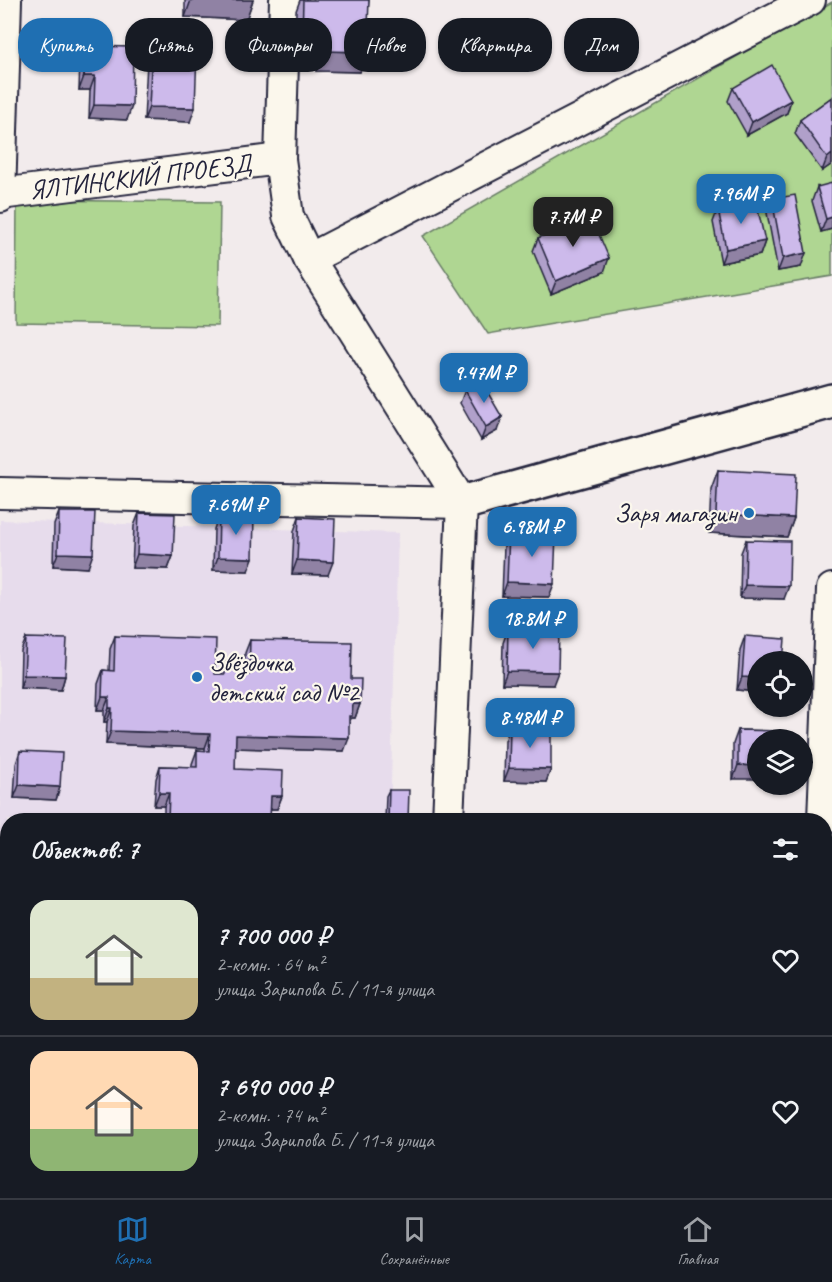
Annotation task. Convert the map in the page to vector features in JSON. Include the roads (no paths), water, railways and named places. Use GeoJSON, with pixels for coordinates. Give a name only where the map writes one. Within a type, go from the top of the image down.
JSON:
{"type":"FeatureCollection","features":[{"type":"Feature","properties":{"kind":"street"},"geometry":{"type":"LineString","coordinates":[[0,196],[6,0]]}},
{"type":"Feature","properties":{"kind":"street"},"geometry":{"type":"LineString","coordinates":[[285,0],[280,159],[288,216],[309,259],[462,503],[448,813]]}},
{"type":"Feature","properties":{"kind":"street"},"geometry":{"type":"LineString","coordinates":[[309,259],[810,0]]}},
{"type":"Feature","properties":{"kind":"street","name":"ЯЛТИНСКИЙ ПРОЕЗД"},"geometry":{"type":"LineString","coordinates":[[0,196],[280,159]]}},
{"type":"Feature","properties":{"kind":"street"},"geometry":{"type":"LineString","coordinates":[[0,493],[462,503],[832,401]]}},
{"type":"Feature","properties":{"kind":"street"},"geometry":{"type":"LineString","coordinates":[[823,813],[832,589]]}},
{"type":"Feature","properties":{"kind":"place","name":"Заря магазин"},"geometry":{"type":"Point","coordinates":[749,513]}},
{"type":"Feature","properties":{"kind":"place","name":"Звёздочка детский сад №2"},"geometry":{"type":"Point","coordinates":[197,677]}}]}
